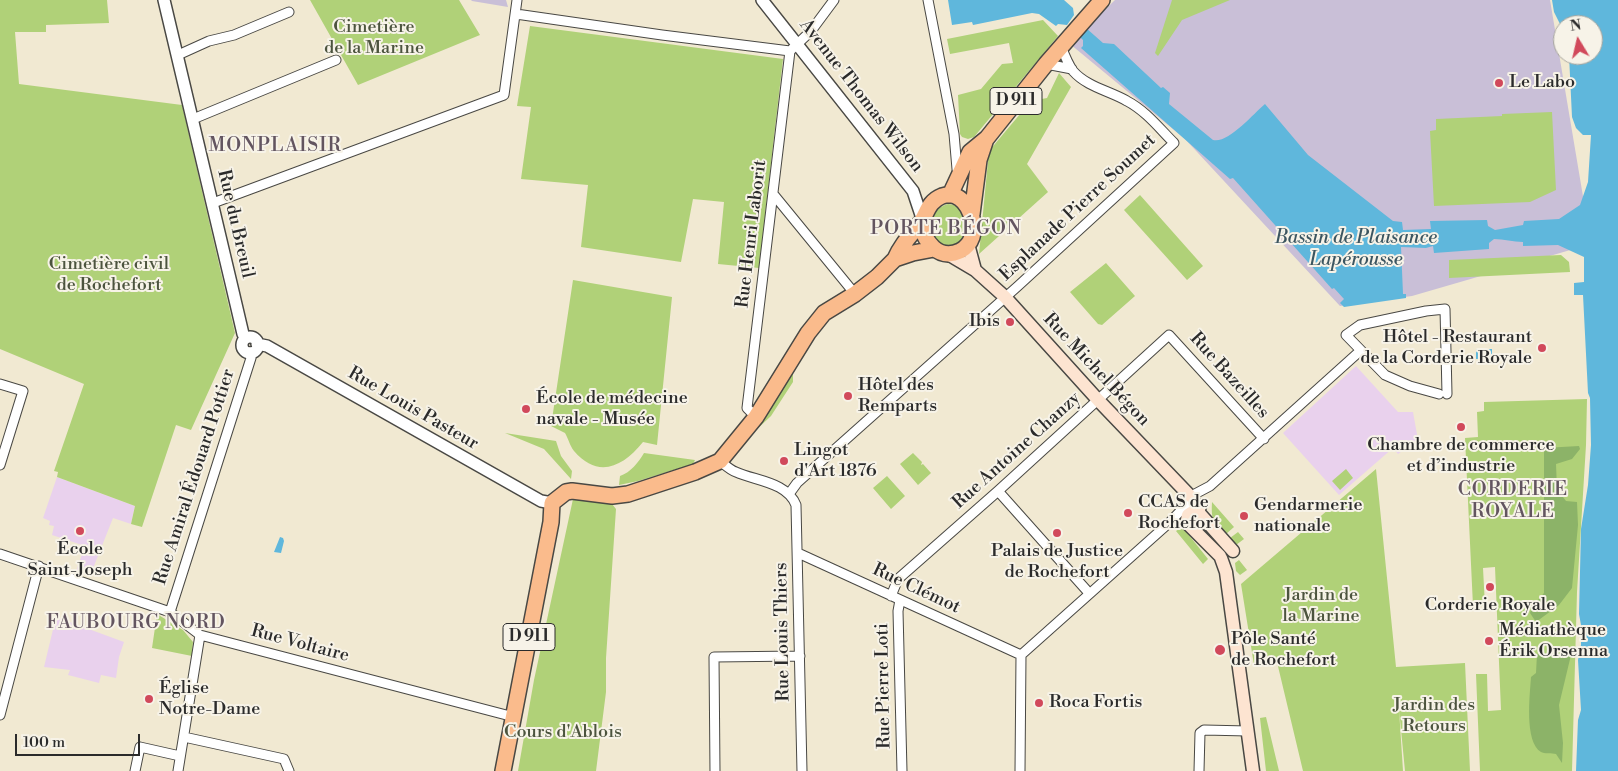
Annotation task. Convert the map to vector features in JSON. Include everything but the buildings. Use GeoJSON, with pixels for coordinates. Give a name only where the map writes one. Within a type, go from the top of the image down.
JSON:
{"type":"FeatureCollection","features":[{"type":"Feature","properties":{"kind":"main road","name":"D 911"},"geometry":{"type":"LineString","coordinates":[[944,197],[970,152],[987,138],[1062,44],[1102,0]]}},
{"type":"Feature","properties":{"kind":"main road","name":"D 911"},"geometry":{"type":"LineString","coordinates":[[972,214],[979,160],[987,138]]}},
{"type":"Feature","properties":{"kind":"main road"},"geometry":{"type":"LineString","coordinates":[[552,503],[566,492],[572,491],[612,496],[628,494],[695,472],[720,461],[756,417],[808,333],[824,313],[855,294],[877,277],[895,259],[912,252],[941,252],[963,249],[968,244],[973,233],[972,214],[961,200],[944,197],[930,205],[921,221],[900,246],[895,259]]}},
{"type":"Feature","properties":{"kind":"main road"},"geometry":{"type":"LineString","coordinates":[[921,221],[924,237],[941,252]]}},
{"type":"Feature","properties":{"kind":"main road"},"geometry":{"type":"LineString","coordinates":[[968,244],[974,270]]}},
{"type":"Feature","properties":{"kind":"main road","name":"Rue Michel Bégon"},"geometry":{"type":"LineString","coordinates":[[941,252],[974,270],[1005,297],[1193,509],[1227,555],[1226,572],[1248,731]]}},
{"type":"Feature","properties":{"kind":"main road","name":"D 911"},"geometry":{"type":"LineString","coordinates":[[503,771],[552,515],[552,503]]}},
{"type":"Feature","properties":{"kind":"main road"},"geometry":{"type":"LineString","coordinates":[[1248,731],[1253,771]]}},
{"type":"Feature","properties":{"kind":"street","name":"Rue du Breuil"},"geometry":{"type":"LineString","coordinates":[[164,0],[243,334],[246,338]]}},
{"type":"Feature","properties":{"kind":"street"},"geometry":{"type":"LineString","coordinates":[[213,203],[504,95],[517,0]]}},
{"type":"Feature","properties":{"kind":"street","name":"Avenue Thomas Wilson"},"geometry":{"type":"LineString","coordinates":[[762,0],[793,47],[914,191],[927,199],[944,197]]}},
{"type":"Feature","properties":{"kind":"street"},"geometry":{"type":"LineString","coordinates":[[516,14],[662,35],[793,47],[810,31],[834,0]]}},
{"type":"Feature","properties":{"kind":"street"},"geometry":{"type":"LineString","coordinates":[[928,0],[954,134],[957,168],[960,172]]}},
{"type":"Feature","properties":{"kind":"street"},"geometry":{"type":"LineString","coordinates":[[178,55],[209,41],[234,35],[289,12]]}},
{"type":"Feature","properties":{"kind":"street"},"geometry":{"type":"LineString","coordinates":[[1062,44],[1072,70]]}},
{"type":"Feature","properties":{"kind":"street","name":"Rue Henri Laborit"},"geometry":{"type":"LineString","coordinates":[[756,417],[747,408],[793,47]]}},
{"type":"Feature","properties":{"kind":"street"},"geometry":{"type":"LineString","coordinates":[[193,119],[336,60]]}},
{"type":"Feature","properties":{"kind":"street"},"geometry":{"type":"LineString","coordinates":[[1046,64],[1072,70]]}},
{"type":"Feature","properties":{"kind":"street","name":"Esplanade Pierre Soumet"},"geometry":{"type":"LineString","coordinates":[[789,494],[797,483],[1174,143],[1146,114],[1127,101],[1089,83],[1072,70]]}},
{"type":"Feature","properties":{"kind":"street"},"geometry":{"type":"LineString","coordinates":[[954,134],[959,145],[970,152]]}},
{"type":"Feature","properties":{"kind":"street","name":"D 911"},"geometry":{"type":"LineString","coordinates":[[970,152],[975,196]]}},
{"type":"Feature","properties":{"kind":"street","name":"Avenue Thomas Wilson"},"geometry":{"type":"LineString","coordinates":[[914,191],[921,221]]}},
{"type":"Feature","properties":{"kind":"street"},"geometry":{"type":"LineString","coordinates":[[774,195],[855,294]]}},
{"type":"Feature","properties":{"kind":"street"},"geometry":{"type":"LineString","coordinates":[[1445,309],[1443,394],[1410,386],[1385,375],[1360,351],[1346,335],[1360,325],[1426,311],[1445,309]]}},
{"type":"Feature","properties":{"kind":"street","name":"Rue Antoine Chanzy"},"geometry":{"type":"LineString","coordinates":[[891,596],[898,579],[998,491],[1169,335]]}},
{"type":"Feature","properties":{"kind":"street","name":"Rue Bazeilles"},"geometry":{"type":"LineString","coordinates":[[1169,335],[1264,438]]}},
{"type":"Feature","properties":{"kind":"street","name":"Rue Louis Pasteur"},"geometry":{"type":"LineString","coordinates":[[246,338],[252,337],[254,348],[267,346],[541,501],[552,503]]}},
{"type":"Feature","properties":{"kind":"street","name":"Rue Amiral Édouard Pottier"},"geometry":{"type":"LineString","coordinates":[[170,612],[254,348]]}},
{"type":"Feature","properties":{"kind":"street"},"geometry":{"type":"LineString","coordinates":[[1169,523],[1179,520],[1193,509],[1210,486],[1360,351]]}},
{"type":"Feature","properties":{"kind":"street"},"geometry":{"type":"LineString","coordinates":[[0,384],[23,391],[4,441],[0,465]]}},
{"type":"Feature","properties":{"kind":"street"},"geometry":{"type":"LineString","coordinates":[[720,461],[734,471],[769,483],[789,494]]}},
{"type":"Feature","properties":{"kind":"street"},"geometry":{"type":"LineString","coordinates":[[998,491],[1089,593]]}},
{"type":"Feature","properties":{"kind":"street","name":"Rue Louis Thiers"},"geometry":{"type":"LineString","coordinates":[[789,494],[796,505],[802,771]]}},
{"type":"Feature","properties":{"kind":"street"},"geometry":{"type":"LineString","coordinates":[[1020,771],[1021,655],[1169,523],[1193,509]]}},
{"type":"Feature","properties":{"kind":"street","name":"Rue Clémot"},"geometry":{"type":"LineString","coordinates":[[798,553],[1021,655]]}},
{"type":"Feature","properties":{"kind":"street","name":"Rue Voltaire"},"geometry":{"type":"LineString","coordinates":[[0,554],[170,612],[200,635],[514,717]]}},
{"type":"Feature","properties":{"kind":"street"},"geometry":{"type":"LineString","coordinates":[[0,715],[39,566]]}},
{"type":"Feature","properties":{"kind":"street","name":"Rue Pierre Loti"},"geometry":{"type":"LineString","coordinates":[[900,600],[898,611],[902,771]]}},
{"type":"Feature","properties":{"kind":"street"},"geometry":{"type":"LineString","coordinates":[[178,771],[200,635]]}},
{"type":"Feature","properties":{"kind":"street"},"geometry":{"type":"LineString","coordinates":[[714,771],[714,657],[800,656]]}},
{"type":"Feature","properties":{"kind":"street"},"geometry":{"type":"LineString","coordinates":[[1199,771],[1200,733],[1204,730],[1248,731]]}},
{"type":"Feature","properties":{"kind":"street"},"geometry":{"type":"LineString","coordinates":[[184,737],[284,759],[289,771]]}},
{"type":"Feature","properties":{"kind":"street"},"geometry":{"type":"LineString","coordinates":[[135,771],[140,747],[180,756]]}},
{"type":"Feature","properties":{"kind":"shaded area"},"geometry":{"type":"Polygon","coordinates":[[[506,0],[508,7],[472,1],[506,0]]]}},
{"type":"Feature","properties":{"kind":"shaded area"},"geometry":{"type":"Polygon","coordinates":[[[1115,0],[1550,0],[1553,18],[1553,65],[1561,65],[1591,244],[1412,296],[1340,306],[1185,139],[1070,44],[1115,0]]]}},
{"type":"Feature","properties":{"kind":"shaded area"},"geometry":{"type":"Polygon","coordinates":[[[1356,366],[1398,412],[1413,412],[1418,440],[1398,454],[1393,448],[1339,495],[1283,433],[1356,366]]]}},
{"type":"Feature","properties":{"kind":"shaded area","name":"École Saint-Joseph"},"geometry":{"type":"Polygon","coordinates":[[[57,477],[135,506],[131,524],[113,518],[90,576],[76,571],[85,546],[52,535],[54,526],[49,525],[50,521],[43,518],[57,477]]]}},
{"type":"Feature","properties":{"kind":"shaded area"},"geometry":{"type":"Polygon","coordinates":[[[56,617],[124,642],[119,657],[116,678],[101,675],[99,683],[68,675],[70,670],[44,667],[56,617]]]}},
{"type":"Feature","properties":{"kind":"green space","name":"Cimetière civil de Rochefort"},"geometry":{"type":"Polygon","coordinates":[[[0,0],[107,0],[109,23],[46,25],[46,32],[15,32],[19,84],[182,105],[235,333],[191,430],[176,425],[142,527],[131,524],[135,506],[57,477],[58,472],[54,471],[84,384],[0,349],[0,0]]]}},
{"type":"Feature","properties":{"kind":"green space","name":"Cimetière de la Marine"},"geometry":{"type":"Polygon","coordinates":[[[310,0],[459,0],[480,35],[358,85],[310,0]]]}},
{"type":"Feature","properties":{"kind":"green space"},"geometry":{"type":"Polygon","coordinates":[[[1172,0],[1230,0],[1182,20],[1158,56],[1155,53],[1172,0]]]}},
{"type":"Feature","properties":{"kind":"green space"},"geometry":{"type":"Polygon","coordinates":[[[1043,20],[1058,36],[974,137],[968,139],[962,137],[960,134],[958,95],[981,89],[1002,64],[1013,63],[1009,43],[950,54],[947,39],[1043,20]]]}},
{"type":"Feature","properties":{"kind":"green space"},"geometry":{"type":"Polygon","coordinates":[[[530,26],[783,59],[759,268],[718,264],[724,202],[693,199],[681,262],[581,247],[588,185],[521,179],[531,107],[517,106],[530,26]]]}},
{"type":"Feature","properties":{"kind":"green space"},"geometry":{"type":"Polygon","coordinates":[[[1059,73],[1071,87],[1027,164],[1048,192],[979,254],[989,151],[1031,101],[1047,98],[1059,73]]]}},
{"type":"Feature","properties":{"kind":"green space"},"geometry":{"type":"Polygon","coordinates":[[[1552,112],[1556,190],[1530,202],[1434,206],[1430,131],[1436,130],[1436,119],[1552,112]]]}},
{"type":"Feature","properties":{"kind":"green space"},"geometry":{"type":"Polygon","coordinates":[[[1140,195],[1203,266],[1187,280],[1124,210],[1140,195]]]}},
{"type":"Feature","properties":{"kind":"green space"},"geometry":{"type":"Polygon","coordinates":[[[948,204],[955,205],[962,212],[965,228],[964,240],[948,247],[940,244],[928,230],[934,214],[948,204]]]}},
{"type":"Feature","properties":{"kind":"green space"},"geometry":{"type":"Polygon","coordinates":[[[1561,255],[1569,262],[1570,272],[1449,278],[1449,260],[1561,255]]]}},
{"type":"Feature","properties":{"kind":"green space"},"geometry":{"type":"Polygon","coordinates":[[[1106,263],[1135,296],[1102,325],[1098,324],[1070,292],[1106,263]]]}},
{"type":"Feature","properties":{"kind":"green space"},"geometry":{"type":"Polygon","coordinates":[[[573,280],[672,297],[657,445],[643,442],[627,458],[610,466],[592,465],[583,460],[574,451],[565,433],[551,426],[573,280]]]}},
{"type":"Feature","properties":{"kind":"green space"},"geometry":{"type":"Polygon","coordinates":[[[793,369],[793,382],[771,416],[754,432],[793,369]]]}},
{"type":"Feature","properties":{"kind":"green space","name":"Jardin des Retours"},"geometry":{"type":"Polygon","coordinates":[[[1587,399],[1577,592],[1572,771],[1480,771],[1476,674],[1487,674],[1488,711],[1501,710],[1495,567],[1483,568],[1485,606],[1473,606],[1465,438],[1478,437],[1477,412],[1484,411],[1484,402],[1587,399]]]}},
{"type":"Feature","properties":{"kind":"green space"},"geometry":{"type":"Polygon","coordinates":[[[505,433],[556,441],[561,456],[572,471],[571,479],[544,449],[505,433]]]}},
{"type":"Feature","properties":{"kind":"green space"},"geometry":{"type":"Polygon","coordinates":[[[1579,446],[1580,449],[1572,459],[1556,464],[1557,489],[1566,501],[1577,502],[1578,525],[1572,588],[1559,605],[1536,622],[1530,613],[1532,607],[1544,593],[1544,448],[1579,446]]]}},
{"type":"Feature","properties":{"kind":"green space"},"geometry":{"type":"Polygon","coordinates":[[[644,453],[695,460],[693,464],[619,485],[620,476],[634,467],[644,453]]]}},
{"type":"Feature","properties":{"kind":"green space"},"geometry":{"type":"Polygon","coordinates":[[[913,453],[922,462],[921,465],[923,464],[931,473],[918,485],[900,464],[913,453]]]}},
{"type":"Feature","properties":{"kind":"green space"},"geometry":{"type":"Polygon","coordinates":[[[1346,469],[1353,478],[1340,490],[1332,481],[1346,469]]]}},
{"type":"Feature","properties":{"kind":"green space","name":"Jardin de la Marine"},"geometry":{"type":"Polygon","coordinates":[[[1376,469],[1396,667],[1465,663],[1470,771],[1405,771],[1399,709],[1403,771],[1303,771],[1276,658],[1254,665],[1241,584],[1376,469]]]}},
{"type":"Feature","properties":{"kind":"green space"},"geometry":{"type":"Polygon","coordinates":[[[887,476],[905,496],[891,509],[873,488],[887,476]]]}},
{"type":"Feature","properties":{"kind":"green space","name":"Cours d'Ablois"},"geometry":{"type":"Polygon","coordinates":[[[573,499],[612,504],[616,509],[606,658],[606,692],[596,771],[518,771],[534,680],[573,499]]]}},
{"type":"Feature","properties":{"kind":"green space"},"geometry":{"type":"Polygon","coordinates":[[[1212,502],[1234,527],[1226,534],[1214,520],[1212,502]]]}},
{"type":"Feature","properties":{"kind":"green space"},"geometry":{"type":"Polygon","coordinates":[[[1184,529],[1208,559],[1203,564],[1176,531],[1184,529]]]}},
{"type":"Feature","properties":{"kind":"green space"},"geometry":{"type":"Polygon","coordinates":[[[1238,532],[1244,539],[1236,545],[1230,538],[1238,532]]]}},
{"type":"Feature","properties":{"kind":"green space"},"geometry":{"type":"Polygon","coordinates":[[[1239,560],[1247,570],[1240,575],[1236,571],[1235,563],[1239,560]]]}},
{"type":"Feature","properties":{"kind":"green space"},"geometry":{"type":"Polygon","coordinates":[[[157,614],[183,630],[193,642],[192,656],[152,648],[157,614]]]}},
{"type":"Feature","properties":{"kind":"green space"},"geometry":{"type":"Polygon","coordinates":[[[1558,653],[1571,655],[1559,705],[1563,743],[1562,763],[1556,754],[1542,753],[1536,747],[1532,738],[1529,717],[1531,677],[1536,673],[1537,654],[1558,653]]]}},
{"type":"Feature","properties":{"kind":"green space"},"geometry":{"type":"Polygon","coordinates":[[[1266,717],[1279,771],[1266,771],[1260,718],[1266,717]]]}},
{"type":"Feature","properties":{"kind":"water"},"geometry":{"type":"Polygon","coordinates":[[[948,0],[1064,0],[1073,8],[1074,15],[1067,25],[1058,24],[1056,26],[1039,14],[1032,13],[973,25],[972,22],[952,25],[948,0]]]}},
{"type":"Feature","properties":{"kind":"water","name":"Bassin de Plaisance Lapérousse"},"geometry":{"type":"Polygon","coordinates":[[[1552,0],[1618,0],[1618,771],[1576,771],[1578,720],[1581,710],[1578,660],[1581,645],[1579,614],[1581,529],[1588,485],[1591,445],[1590,398],[1588,393],[1583,295],[1574,295],[1574,283],[1584,282],[1584,257],[1558,245],[1523,246],[1523,242],[1498,239],[1494,239],[1489,243],[1489,249],[1434,253],[1433,246],[1426,248],[1401,247],[1403,294],[1406,294],[1406,298],[1344,307],[1340,303],[1344,299],[1334,288],[1332,289],[1233,178],[1230,179],[1081,48],[1083,40],[1078,35],[1086,28],[1103,43],[1114,44],[1161,88],[1163,87],[1170,93],[1169,104],[1213,140],[1219,140],[1233,133],[1265,104],[1308,155],[1393,221],[1402,222],[1403,230],[1431,229],[1430,221],[1487,220],[1488,226],[1495,230],[1523,225],[1524,221],[1559,219],[1580,205],[1588,182],[1591,135],[1583,135],[1576,128],[1572,117],[1569,65],[1603,65],[1603,15],[1556,15],[1552,0]]]}},
{"type":"Feature","properties":{"kind":"water"},"geometry":{"type":"Polygon","coordinates":[[[1476,349],[1492,349],[1492,358],[1476,359],[1476,349]]]}},
{"type":"Feature","properties":{"kind":"water"},"geometry":{"type":"Polygon","coordinates":[[[280,537],[284,541],[281,553],[274,552],[280,537]]]}},
{"type":"Feature","properties":{"kind":"place","name":"Le Labo"},"geometry":{"type":"Point","coordinates":[1499,83]}},
{"type":"Feature","properties":{"kind":"place","name":"Ibis"},"geometry":{"type":"Point","coordinates":[1010,322]}},
{"type":"Feature","properties":{"kind":"place","name":"Hôtel - Restaurant de la Corderie Royale"},"geometry":{"type":"Point","coordinates":[1542,348]}},
{"type":"Feature","properties":{"kind":"place","name":"Hôtel des Remparts"},"geometry":{"type":"Point","coordinates":[848,396]}},
{"type":"Feature","properties":{"kind":"place","name":"École de médecine navale - Musée"},"geometry":{"type":"Point","coordinates":[526,409]}},
{"type":"Feature","properties":{"kind":"place","name":"Chambre de commerce et d’industrie"},"geometry":{"type":"Point","coordinates":[1461,427]}},
{"type":"Feature","properties":{"kind":"place","name":"Lingot d'Art 1876"},"geometry":{"type":"Point","coordinates":[784,461]}},
{"type":"Feature","properties":{"kind":"place","name":"CCAS de Rochefort"},"geometry":{"type":"Point","coordinates":[1128,513]}},
{"type":"Feature","properties":{"kind":"place","name":"Gendarmerie nationale"},"geometry":{"type":"Point","coordinates":[1244,516]}},
{"type":"Feature","properties":{"kind":"place","name":"École Saint-Joseph"},"geometry":{"type":"Point","coordinates":[80,531]}},
{"type":"Feature","properties":{"kind":"place","name":"Palais de Justice de Rochefort"},"geometry":{"type":"Point","coordinates":[1057,533]}},
{"type":"Feature","properties":{"kind":"place","name":"Corderie Royale"},"geometry":{"type":"Point","coordinates":[1490,587]}},
{"type":"Feature","properties":{"kind":"place","name":"Médiathèque Érik Orsenna"},"geometry":{"type":"Point","coordinates":[1489,641]}},
{"type":"Feature","properties":{"kind":"place","name":"Pôle Santé de Rochefort"},"geometry":{"type":"Point","coordinates":[1220,650]}},
{"type":"Feature","properties":{"kind":"place","name":"Église Notre-Dame"},"geometry":{"type":"Point","coordinates":[149,699]}},
{"type":"Feature","properties":{"kind":"place","name":"Roca Fortis"},"geometry":{"type":"Point","coordinates":[1039,703]}},
{"type":"Feature","properties":{"kind":"district","name":"MONPLAISIR"},"geometry":{"type":"Point","coordinates":[275,146]}},
{"type":"Feature","properties":{"kind":"district","name":"PORTE BÉGON"},"geometry":{"type":"Point","coordinates":[946,229]}},
{"type":"Feature","properties":{"kind":"district","name":"CORDERIE ROYALE"},"geometry":{"type":"Point","coordinates":[1513,501]}},
{"type":"Feature","properties":{"kind":"district","name":"FAUBOURG NORD"},"geometry":{"type":"Point","coordinates":[136,623]}}]}
